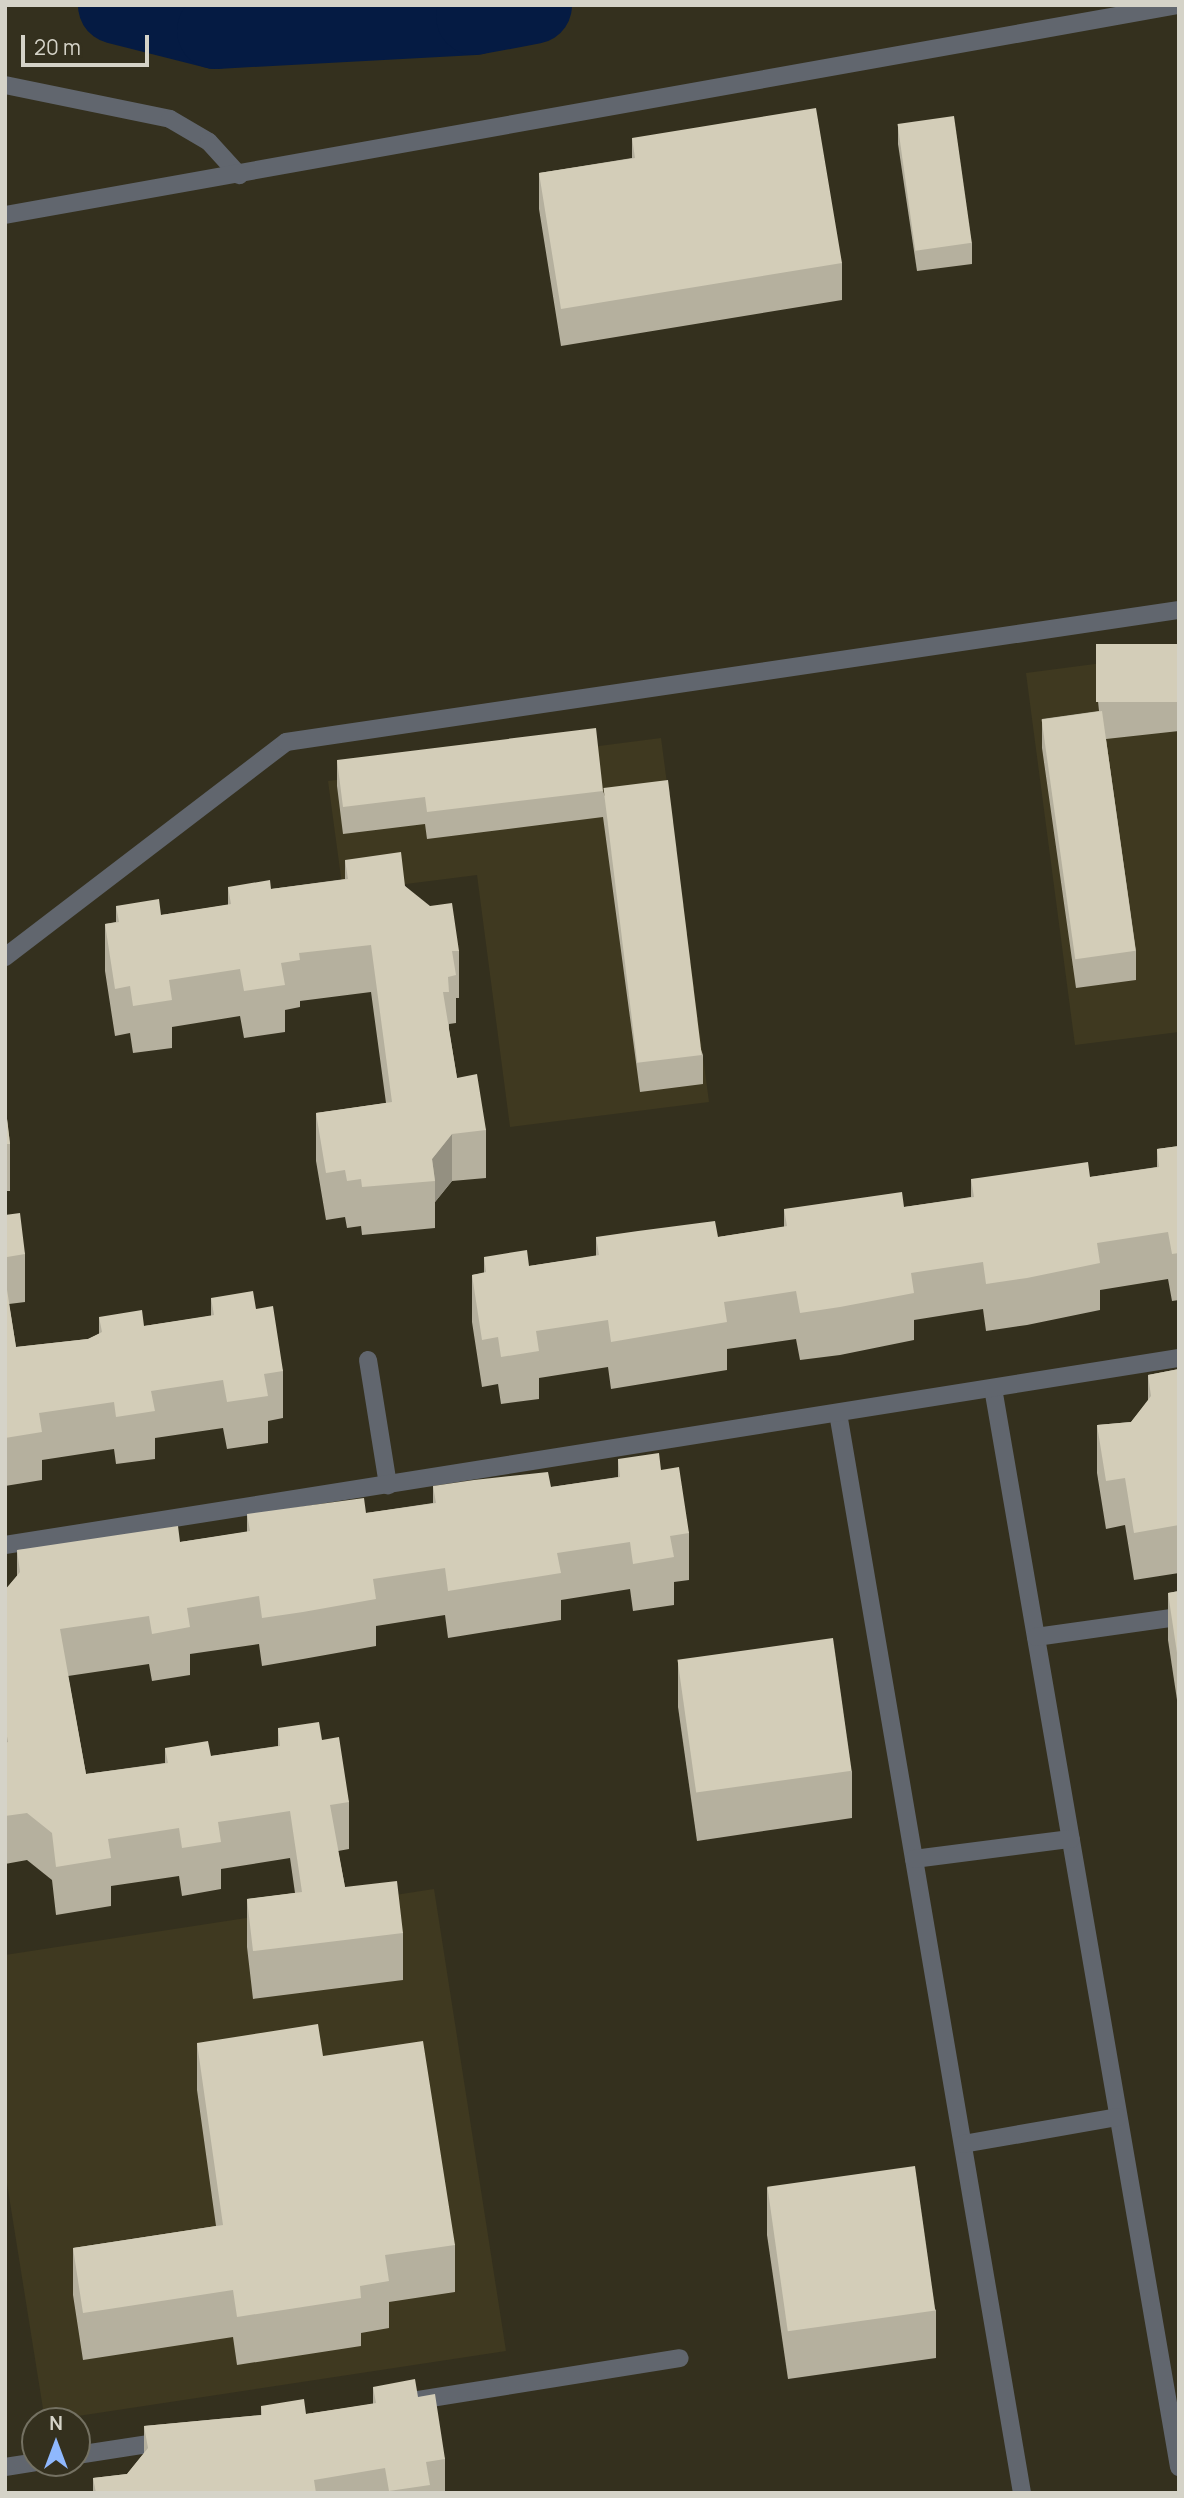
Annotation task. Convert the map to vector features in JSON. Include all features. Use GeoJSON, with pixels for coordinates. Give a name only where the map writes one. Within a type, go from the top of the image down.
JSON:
{"type":"FeatureCollection","features":[{"type":"Feature","properties":{"kind":"street"},"geometry":{"type":"LineString","coordinates":[[5,215],[1178,5]]}},
{"type":"Feature","properties":{"kind":"street"},"geometry":{"type":"LineString","coordinates":[[5,85],[170,119],[209,142],[239,175]]}},
{"type":"Feature","properties":{"kind":"street"},"geometry":{"type":"LineString","coordinates":[[5,957],[286,742],[1179,610]]}},
{"type":"Feature","properties":{"kind":"street"},"geometry":{"type":"LineString","coordinates":[[5,1545],[1179,1358]]}},
{"type":"Feature","properties":{"kind":"street"},"geometry":{"type":"LineString","coordinates":[[368,1360],[387,1485]]}},
{"type":"Feature","properties":{"kind":"street"},"geometry":{"type":"LineString","coordinates":[[993,1388],[1179,2467]]}},
{"type":"Feature","properties":{"kind":"street"},"geometry":{"type":"LineString","coordinates":[[838,1413],[1022,2493]]}},
{"type":"Feature","properties":{"kind":"street"},"geometry":{"type":"LineString","coordinates":[[1036,1637],[1179,1617]]}},
{"type":"Feature","properties":{"kind":"street"},"geometry":{"type":"LineString","coordinates":[[914,1859],[1071,1839]]}},
{"type":"Feature","properties":{"kind":"street"},"geometry":{"type":"LineString","coordinates":[[963,2144],[1118,2117]]}},
{"type":"Feature","properties":{"kind":"street"},"geometry":{"type":"LineString","coordinates":[[392,2404],[680,2358]]}},
{"type":"Feature","properties":{"kind":"street"},"geometry":{"type":"LineString","coordinates":[[91,2453],[187,2438]]}},
{"type":"Feature","properties":{"kind":"shaded area"},"geometry":{"type":"Polygon","coordinates":[[[1179,653],[1179,1032],[1075,1045],[1026,673],[1179,653]]]}},
{"type":"Feature","properties":{"kind":"shaded area"},"geometry":{"type":"Polygon","coordinates":[[[661,738],[709,1102],[510,1127],[477,875],[343,892],[328,781],[661,738]]]}},
{"type":"Feature","properties":{"kind":"shaded area"},"geometry":{"type":"Polygon","coordinates":[[[434,1889],[506,2351],[91,2414],[91,2407],[43,2407],[5,2171],[5,1955],[434,1889]]]}},
{"type":"Feature","properties":{"kind":"building"},"geometry":{"type":"Polygon","coordinates":[[[816,108],[842,263],[561,309],[539,173],[635,158],[632,138],[816,108]]]}},
{"type":"Feature","properties":{"kind":"building"},"geometry":{"type":"Polygon","coordinates":[[[954,116],[972,243],[915,251],[898,124],[954,116]]]}},
{"type":"Feature","properties":{"kind":"building"},"geometry":{"type":"Polygon","coordinates":[[[1096,644],[1179,644],[1179,702],[1096,702],[1096,644]]]}},
{"type":"Feature","properties":{"kind":"building"},"geometry":{"type":"Polygon","coordinates":[[[1102,711],[1136,951],[1075,959],[1042,719],[1102,711]]]}},
{"type":"Feature","properties":{"kind":"building"},"geometry":{"type":"Polygon","coordinates":[[[596,728],[603,791],[427,812],[425,797],[343,807],[337,760],[596,728]]]}},
{"type":"Feature","properties":{"kind":"building"},"geometry":{"type":"Polygon","coordinates":[[[668,780],[702,1055],[637,1063],[603,788],[668,780]]]}},
{"type":"Feature","properties":{"kind":"building"},"geometry":{"type":"Polygon","coordinates":[[[401,852],[405,886],[430,906],[452,903],[459,951],[452,951],[456,975],[448,977],[449,992],[443,992],[457,1078],[477,1074],[486,1130],[452,1134],[432,1159],[435,1181],[362,1187],[361,1179],[347,1181],[345,1170],[326,1173],[316,1113],[392,1102],[371,945],[299,953],[300,960],[281,963],[285,985],[244,991],[240,969],[169,980],[172,1000],[133,1006],[130,986],[115,989],[105,924],[119,922],[116,906],[159,899],[161,915],[231,904],[228,887],[270,880],[271,889],[348,879],[345,860],[401,852]]]}},
{"type":"Feature","properties":{"kind":"building"},"geometry":{"type":"Polygon","coordinates":[[[5,1102],[10,1144],[5,1144],[5,1102]]]}},
{"type":"Feature","properties":{"kind":"building"},"geometry":{"type":"Polygon","coordinates":[[[1179,1146],[1179,1253],[1172,1254],[1168,1232],[1097,1243],[1100,1263],[1027,1278],[986,1284],[983,1262],[911,1273],[914,1293],[840,1307],[800,1313],[796,1291],[724,1302],[727,1322],[611,1342],[608,1320],[536,1331],[539,1351],[501,1357],[498,1337],[482,1340],[472,1275],[486,1272],[484,1257],[527,1250],[529,1266],[599,1255],[596,1237],[715,1221],[718,1237],[787,1226],[784,1209],[902,1192],[904,1207],[974,1197],[971,1179],[1088,1162],[1090,1177],[1159,1167],[1157,1149],[1179,1146]]]}},
{"type":"Feature","properties":{"kind":"building"},"geometry":{"type":"Polygon","coordinates":[[[20,1213],[25,1254],[7,1257],[5,1271],[5,1215],[20,1213]]]}},
{"type":"Feature","properties":{"kind":"building"},"geometry":{"type":"Polygon","coordinates":[[[5,1277],[16,1347],[88,1339],[102,1332],[99,1317],[142,1310],[144,1326],[214,1315],[211,1298],[253,1291],[256,1309],[273,1306],[283,1371],[264,1374],[268,1396],[227,1402],[223,1380],[151,1391],[155,1411],[116,1417],[114,1402],[39,1413],[42,1432],[5,1438],[5,1277]]]}},
{"type":"Feature","properties":{"kind":"building"},"geometry":{"type":"Polygon","coordinates":[[[1179,1369],[1179,1525],[1134,1533],[1125,1478],[1106,1481],[1097,1425],[1131,1422],[1151,1396],[1148,1375],[1179,1369]]]}},
{"type":"Feature","properties":{"kind":"building"},"geometry":{"type":"Polygon","coordinates":[[[659,1453],[661,1470],[679,1467],[689,1533],[670,1536],[674,1557],[633,1564],[630,1542],[557,1553],[561,1573],[448,1591],[445,1568],[373,1579],[376,1599],[303,1612],[262,1618],[259,1596],[187,1608],[190,1627],[152,1634],[149,1616],[60,1629],[86,1774],[168,1763],[165,1748],[208,1741],[211,1756],[280,1746],[278,1728],[319,1722],[322,1740],[339,1737],[349,1802],[330,1805],[345,1887],[397,1881],[403,1933],[253,1951],[247,1899],[302,1892],[290,1811],[218,1822],[221,1842],[182,1848],[179,1828],[108,1839],[111,1858],[56,1867],[52,1833],[27,1813],[5,1816],[5,1743],[8,1742],[5,1725],[5,1590],[20,1572],[17,1550],[178,1526],[180,1542],[250,1531],[247,1514],[364,1498],[366,1513],[436,1503],[433,1486],[474,1480],[548,1472],[551,1487],[620,1477],[618,1459],[659,1453]]]}},
{"type":"Feature","properties":{"kind":"building"},"geometry":{"type":"Polygon","coordinates":[[[1179,1591],[1179,1666],[1168,1593],[1179,1591]]]}},
{"type":"Feature","properties":{"kind":"building"},"geometry":{"type":"Polygon","coordinates":[[[833,1638],[852,1771],[696,1793],[678,1660],[833,1638]]]}},
{"type":"Feature","properties":{"kind":"building"},"geometry":{"type":"Polygon","coordinates":[[[318,2024],[323,2056],[423,2041],[455,2245],[385,2255],[389,2281],[360,2286],[361,2298],[237,2317],[233,2290],[83,2313],[73,2248],[223,2225],[197,2043],[318,2024]]]}},
{"type":"Feature","properties":{"kind":"building"},"geometry":{"type":"Polygon","coordinates":[[[915,2166],[935,2311],[788,2331],[767,2187],[915,2166]]]}},
{"type":"Feature","properties":{"kind":"building"},"geometry":{"type":"Polygon","coordinates":[[[415,2379],[418,2397],[435,2394],[445,2459],[426,2462],[430,2485],[389,2491],[385,2468],[314,2480],[316,2493],[96,2493],[93,2478],[127,2474],[148,2448],[144,2426],[262,2415],[261,2406],[304,2399],[306,2414],[376,2403],[373,2387],[415,2379]]]}},
{"type":"Feature","properties":{"kind":"waterway"},"geometry":{"type":"LineString","coordinates":[[116,5],[215,30],[474,16],[533,5]]}}]}
